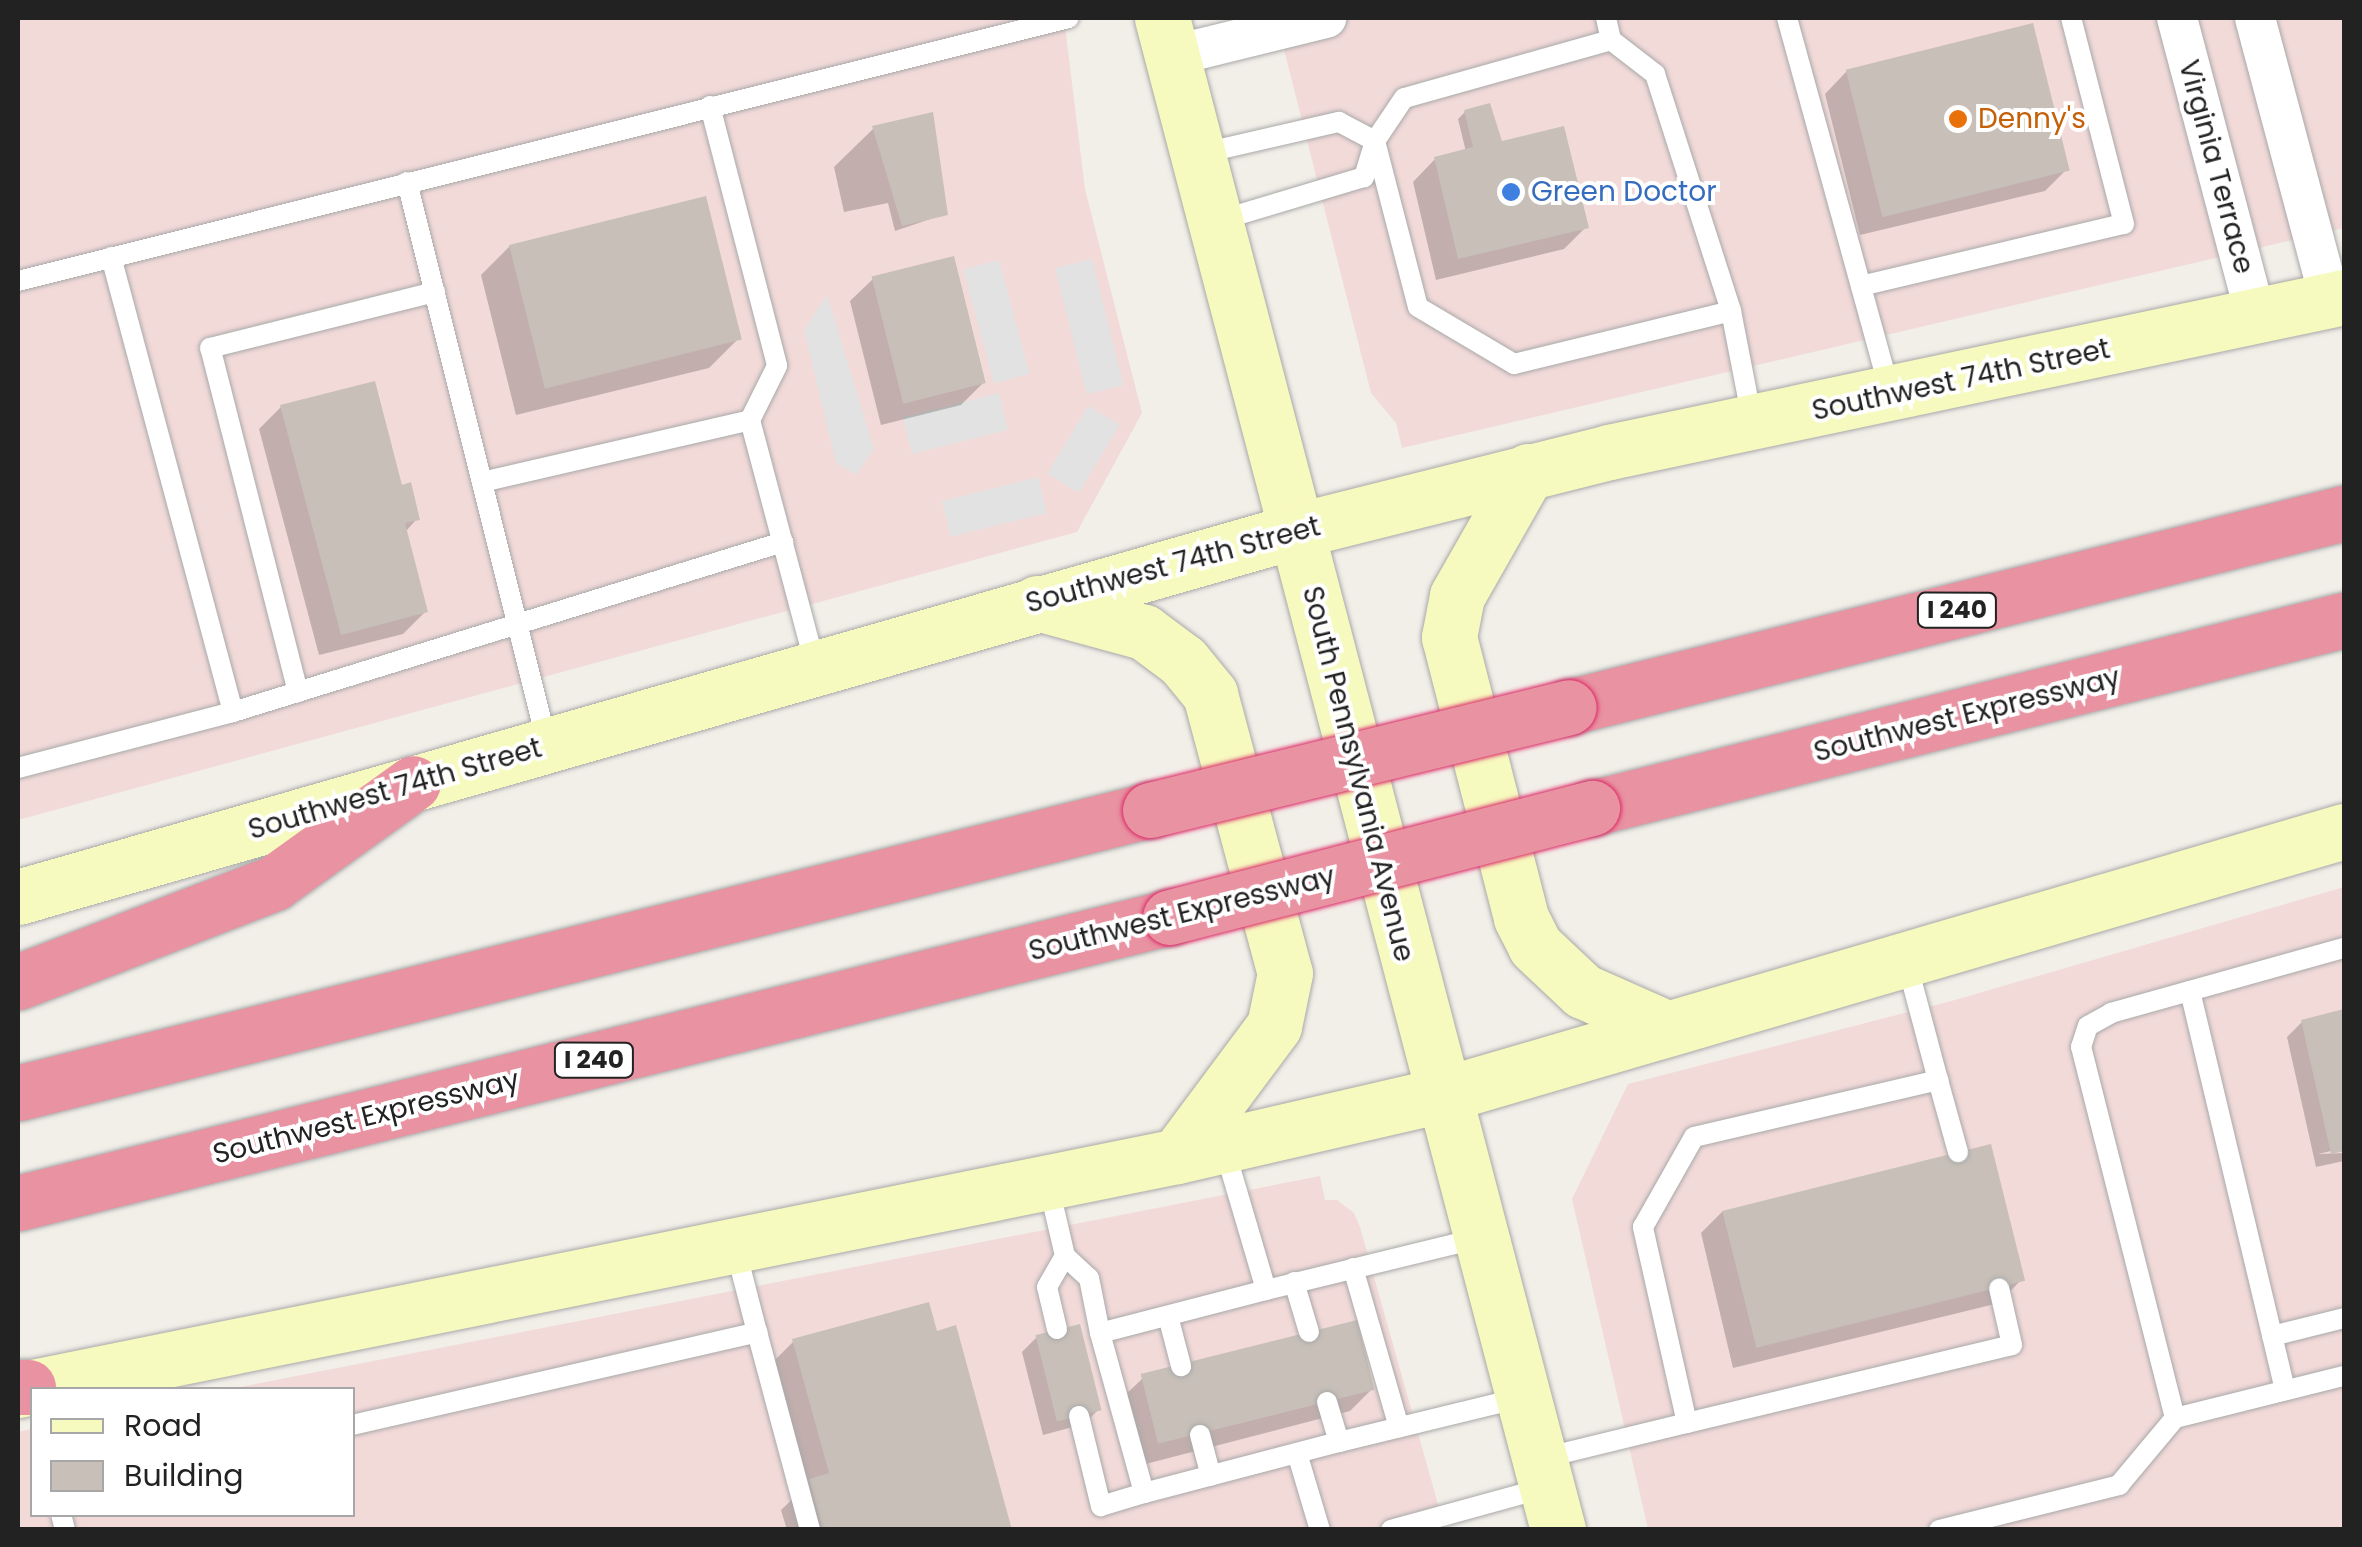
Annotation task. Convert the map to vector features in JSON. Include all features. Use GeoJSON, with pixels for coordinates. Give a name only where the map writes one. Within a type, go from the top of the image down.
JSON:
{"type":"FeatureCollection","features":[{"type":"Feature","properties":{"kind":"highway","name":"I 240"},"geometry":{"type":"LineString","coordinates":[[18,1092],[2344,513]]}},
{"type":"Feature","properties":{"kind":"highway","name":"Southwest Expressway"},"geometry":{"type":"LineString","coordinates":[[18,1203],[1170,918],[2344,620]]}},
{"type":"Feature","properties":{"kind":"highway"},"geometry":{"type":"LineString","coordinates":[[18,982],[274,882],[412,783]]}},
{"type":"Feature","properties":{"kind":"main road","name":"South Pennsylvania Avenue"},"geometry":{"type":"LineString","coordinates":[[1166,36],[1548,1492]]}},
{"type":"Feature","properties":{"kind":"main road","name":"Southwest 74th Street"},"geometry":{"type":"LineString","coordinates":[[18,896],[1035,602],[1528,471],[2337,299]]}},
{"type":"Feature","properties":{"kind":"main road"},"geometry":{"type":"LineString","coordinates":[[1528,471],[1457,596],[1449,637],[1521,918],[1535,946],[1583,992],[1664,1027]]}},
{"type":"Feature","properties":{"kind":"main road"},"geometry":{"type":"LineString","coordinates":[[1035,602],[1144,632],[1183,661],[1210,694],[1284,973],[1274,1026],[1200,1150]]}},
{"type":"Feature","properties":{"kind":"main road"},"geometry":{"type":"LineString","coordinates":[[48,1387],[1200,1150],[1442,1095],[1664,1027],[2340,838]]}},
{"type":"Feature","properties":{"kind":"street"},"geometry":{"type":"LineString","coordinates":[[1166,36],[1326,18]]}},
{"type":"Feature","properties":{"kind":"street","name":"Virginia Terrace"},"geometry":{"type":"LineString","coordinates":[[2177,18],[2256,316]]}},
{"type":"Feature","properties":{"kind":"street"},"geometry":{"type":"LineString","coordinates":[[2255,18],[2337,299]]}},
{"type":"Feature","properties":{"kind":"lane"},"geometry":{"type":"LineString","coordinates":[[18,281],[710,106],[992,27],[1069,18]]}},
{"type":"Feature","properties":{"kind":"lane"},"geometry":{"type":"LineString","coordinates":[[1606,18],[1611,40],[1655,74],[1731,311],[1753,425]]}},
{"type":"Feature","properties":{"kind":"lane"},"geometry":{"type":"LineString","coordinates":[[1787,18],[1891,395]]}},
{"type":"Feature","properties":{"kind":"lane"},"geometry":{"type":"LineString","coordinates":[[1861,286],[2124,224],[2071,18]]}},
{"type":"Feature","properties":{"kind":"lane"},"geometry":{"type":"LineString","coordinates":[[1214,222],[1364,177],[1375,141],[1404,98],[1611,40]]}},
{"type":"Feature","properties":{"kind":"lane"},"geometry":{"type":"LineString","coordinates":[[710,106],[778,366],[750,420],[816,666]]}},
{"type":"Feature","properties":{"kind":"lane"},"geometry":{"type":"LineString","coordinates":[[1197,154],[1340,122],[1375,141],[1418,306],[1514,364],[1731,311]]}},
{"type":"Feature","properties":{"kind":"lane"},"geometry":{"type":"LineString","coordinates":[[408,182],[482,482],[522,622],[548,745]]}},
{"type":"Feature","properties":{"kind":"lane"},"geometry":{"type":"LineString","coordinates":[[111,257],[233,712]]}},
{"type":"Feature","properties":{"kind":"lane"},"geometry":{"type":"LineString","coordinates":[[298,692],[210,348],[435,292]]}},
{"type":"Feature","properties":{"kind":"lane"},"geometry":{"type":"LineString","coordinates":[[482,482],[750,420]]}},
{"type":"Feature","properties":{"kind":"lane"},"geometry":{"type":"LineString","coordinates":[[18,768],[233,712],[783,542]]}},
{"type":"Feature","properties":{"kind":"lane"},"geometry":{"type":"LineString","coordinates":[[2174,1418],[2081,1048],[2088,1026],[2111,1013],[2344,948]]}},
{"type":"Feature","properties":{"kind":"lane"},"geometry":{"type":"LineString","coordinates":[[1906,958],[1958,1152]]}},
{"type":"Feature","properties":{"kind":"lane"},"geometry":{"type":"LineString","coordinates":[[2190,991],[2285,1390]]}},
{"type":"Feature","properties":{"kind":"lane"},"geometry":{"type":"LineString","coordinates":[[1687,1424],[1644,1227],[1694,1138],[1938,1080]]}},
{"type":"Feature","properties":{"kind":"lane"},"geometry":{"type":"LineString","coordinates":[[1200,1150],[1266,1290]]}},
{"type":"Feature","properties":{"kind":"lane"},"geometry":{"type":"LineString","coordinates":[[1048,1180],[1065,1256],[1089,1278],[1144,1494]]}},
{"type":"Feature","properties":{"kind":"lane"},"geometry":{"type":"LineString","coordinates":[[1100,1333],[1480,1238]]}},
{"type":"Feature","properties":{"kind":"lane"},"geometry":{"type":"LineString","coordinates":[[734,1243],[810,1530]]}},
{"type":"Feature","properties":{"kind":"lane"},"geometry":{"type":"LineString","coordinates":[[1056,1330],[1047,1288],[1065,1256]]}},
{"type":"Feature","properties":{"kind":"lane"},"geometry":{"type":"LineString","coordinates":[[1353,1268],[1399,1427]]}},
{"type":"Feature","properties":{"kind":"lane"},"geometry":{"type":"LineString","coordinates":[[1294,1282],[1308,1332]]}},
{"type":"Feature","properties":{"kind":"lane"},"geometry":{"type":"LineString","coordinates":[[1391,1530],[1548,1492],[1687,1424],[2012,1345],[1998,1288]]}},
{"type":"Feature","properties":{"kind":"lane"},"geometry":{"type":"LineString","coordinates":[[1168,1316],[1181,1366]]}},
{"type":"Feature","properties":{"kind":"lane"},"geometry":{"type":"LineString","coordinates":[[2272,1336],[2344,1318]]}},
{"type":"Feature","properties":{"kind":"lane"},"geometry":{"type":"LineString","coordinates":[[355,1424],[757,1332]]}},
{"type":"Feature","properties":{"kind":"lane"},"geometry":{"type":"LineString","coordinates":[[1939,1530],[2119,1486],[2174,1418],[2344,1376]]}},
{"type":"Feature","properties":{"kind":"lane"},"geometry":{"type":"LineString","coordinates":[[1079,1416],[1100,1506],[1522,1398]]}},
{"type":"Feature","properties":{"kind":"lane"},"geometry":{"type":"LineString","coordinates":[[1327,1402],[1339,1442]]}},
{"type":"Feature","properties":{"kind":"lane"},"geometry":{"type":"LineString","coordinates":[[1200,1435],[1211,1476]]}},
{"type":"Feature","properties":{"kind":"lane"},"geometry":{"type":"LineString","coordinates":[[1297,1453],[1320,1530]]}},
{"type":"Feature","properties":{"kind":"shaded area"},"geometry":{"type":"Polygon","coordinates":[[[18,18],[1064,18],[1085,189],[1142,413],[1077,532],[18,820],[18,18]]]}},
{"type":"Feature","properties":{"kind":"shaded area"},"geometry":{"type":"Polygon","coordinates":[[[1276,18],[2344,18],[2344,228],[1402,448],[1396,423],[1371,393],[1276,18]]]}},
{"type":"Feature","properties":{"kind":"shaded area"},"geometry":{"type":"Polygon","coordinates":[[[1092,259],[1123,385],[1087,394],[1055,268],[1092,259]]]}},
{"type":"Feature","properties":{"kind":"shaded area"},"geometry":{"type":"Polygon","coordinates":[[[999,260],[1030,374],[994,384],[963,270],[999,260]]]}},
{"type":"Feature","properties":{"kind":"shaded area"},"geometry":{"type":"Polygon","coordinates":[[[827,295],[874,449],[856,475],[836,463],[804,330],[827,295]]]}},
{"type":"Feature","properties":{"kind":"shaded area"},"geometry":{"type":"Polygon","coordinates":[[[999,393],[1008,430],[912,454],[903,417],[999,393]]]}},
{"type":"Feature","properties":{"kind":"shaded area"},"geometry":{"type":"Polygon","coordinates":[[[1088,406],[1120,425],[1079,493],[1047,474],[1088,406]]]}},
{"type":"Feature","properties":{"kind":"shaded area"},"geometry":{"type":"Polygon","coordinates":[[[1038,477],[1047,513],[951,537],[942,501],[1038,477]]]}},
{"type":"Feature","properties":{"kind":"shaded area"},"geometry":{"type":"Polygon","coordinates":[[[2344,887],[2344,1529],[1648,1529],[1572,1199],[1628,1084],[1955,1000],[2344,887]]]}},
{"type":"Feature","properties":{"kind":"shaded area"},"geometry":{"type":"Polygon","coordinates":[[[1320,1176],[1325,1200],[1337,1200],[1354,1213],[1360,1227],[1445,1529],[18,1529],[18,1432],[30,1429],[30,1517],[355,1517],[355,1387],[240,1387],[1320,1176]]]}},
{"type":"Feature","properties":{"kind":"building","name":"Denny's"},"geometry":{"type":"Polygon","coordinates":[[[2033,23],[2070,170],[1883,217],[1846,70],[2033,23]]]}},
{"type":"Feature","properties":{"kind":"building","name":"Green Doctor"},"geometry":{"type":"Polygon","coordinates":[[[1490,103],[1502,141],[1564,126],[1589,228],[1458,259],[1434,157],[1473,147],[1464,110],[1490,103]]]}},
{"type":"Feature","properties":{"kind":"building"},"geometry":{"type":"Polygon","coordinates":[[[933,112],[948,215],[902,226],[872,126],[933,112]]]}},
{"type":"Feature","properties":{"kind":"building"},"geometry":{"type":"Polygon","coordinates":[[[706,196],[742,340],[545,389],[509,245],[706,196]]]}},
{"type":"Feature","properties":{"kind":"building"},"geometry":{"type":"Polygon","coordinates":[[[954,256],[986,383],[903,404],[872,277],[954,256]]]}},
{"type":"Feature","properties":{"kind":"building"},"geometry":{"type":"Polygon","coordinates":[[[375,381],[402,485],[411,482],[420,520],[405,523],[428,612],[341,635],[280,405],[375,381]]]}},
{"type":"Feature","properties":{"kind":"building"},"geometry":{"type":"Polygon","coordinates":[[[2344,1009],[2344,1151],[2331,1154],[2301,1020],[2344,1009]]]}},
{"type":"Feature","properties":{"kind":"building"},"geometry":{"type":"Polygon","coordinates":[[[1991,1144],[2025,1281],[1756,1348],[1722,1211],[1991,1144]]]}},
{"type":"Feature","properties":{"kind":"building"},"geometry":{"type":"Polygon","coordinates":[[[929,1302],[937,1331],[956,1325],[1012,1530],[823,1530],[809,1479],[829,1473],[792,1339],[929,1302]]]}},
{"type":"Feature","properties":{"kind":"building"},"geometry":{"type":"Polygon","coordinates":[[[1357,1320],[1374,1390],[1158,1444],[1141,1374],[1357,1320]]]}},
{"type":"Feature","properties":{"kind":"building"},"geometry":{"type":"Polygon","coordinates":[[[1080,1324],[1102,1410],[1057,1421],[1035,1335],[1080,1324]]]}},
{"type":"Feature","properties":{"kind":"place","name":"Denny's"},"geometry":{"type":"Point","coordinates":[1958,119]}},
{"type":"Feature","properties":{"kind":"place","name":"Green Doctor"},"geometry":{"type":"Point","coordinates":[1511,192]}}]}
